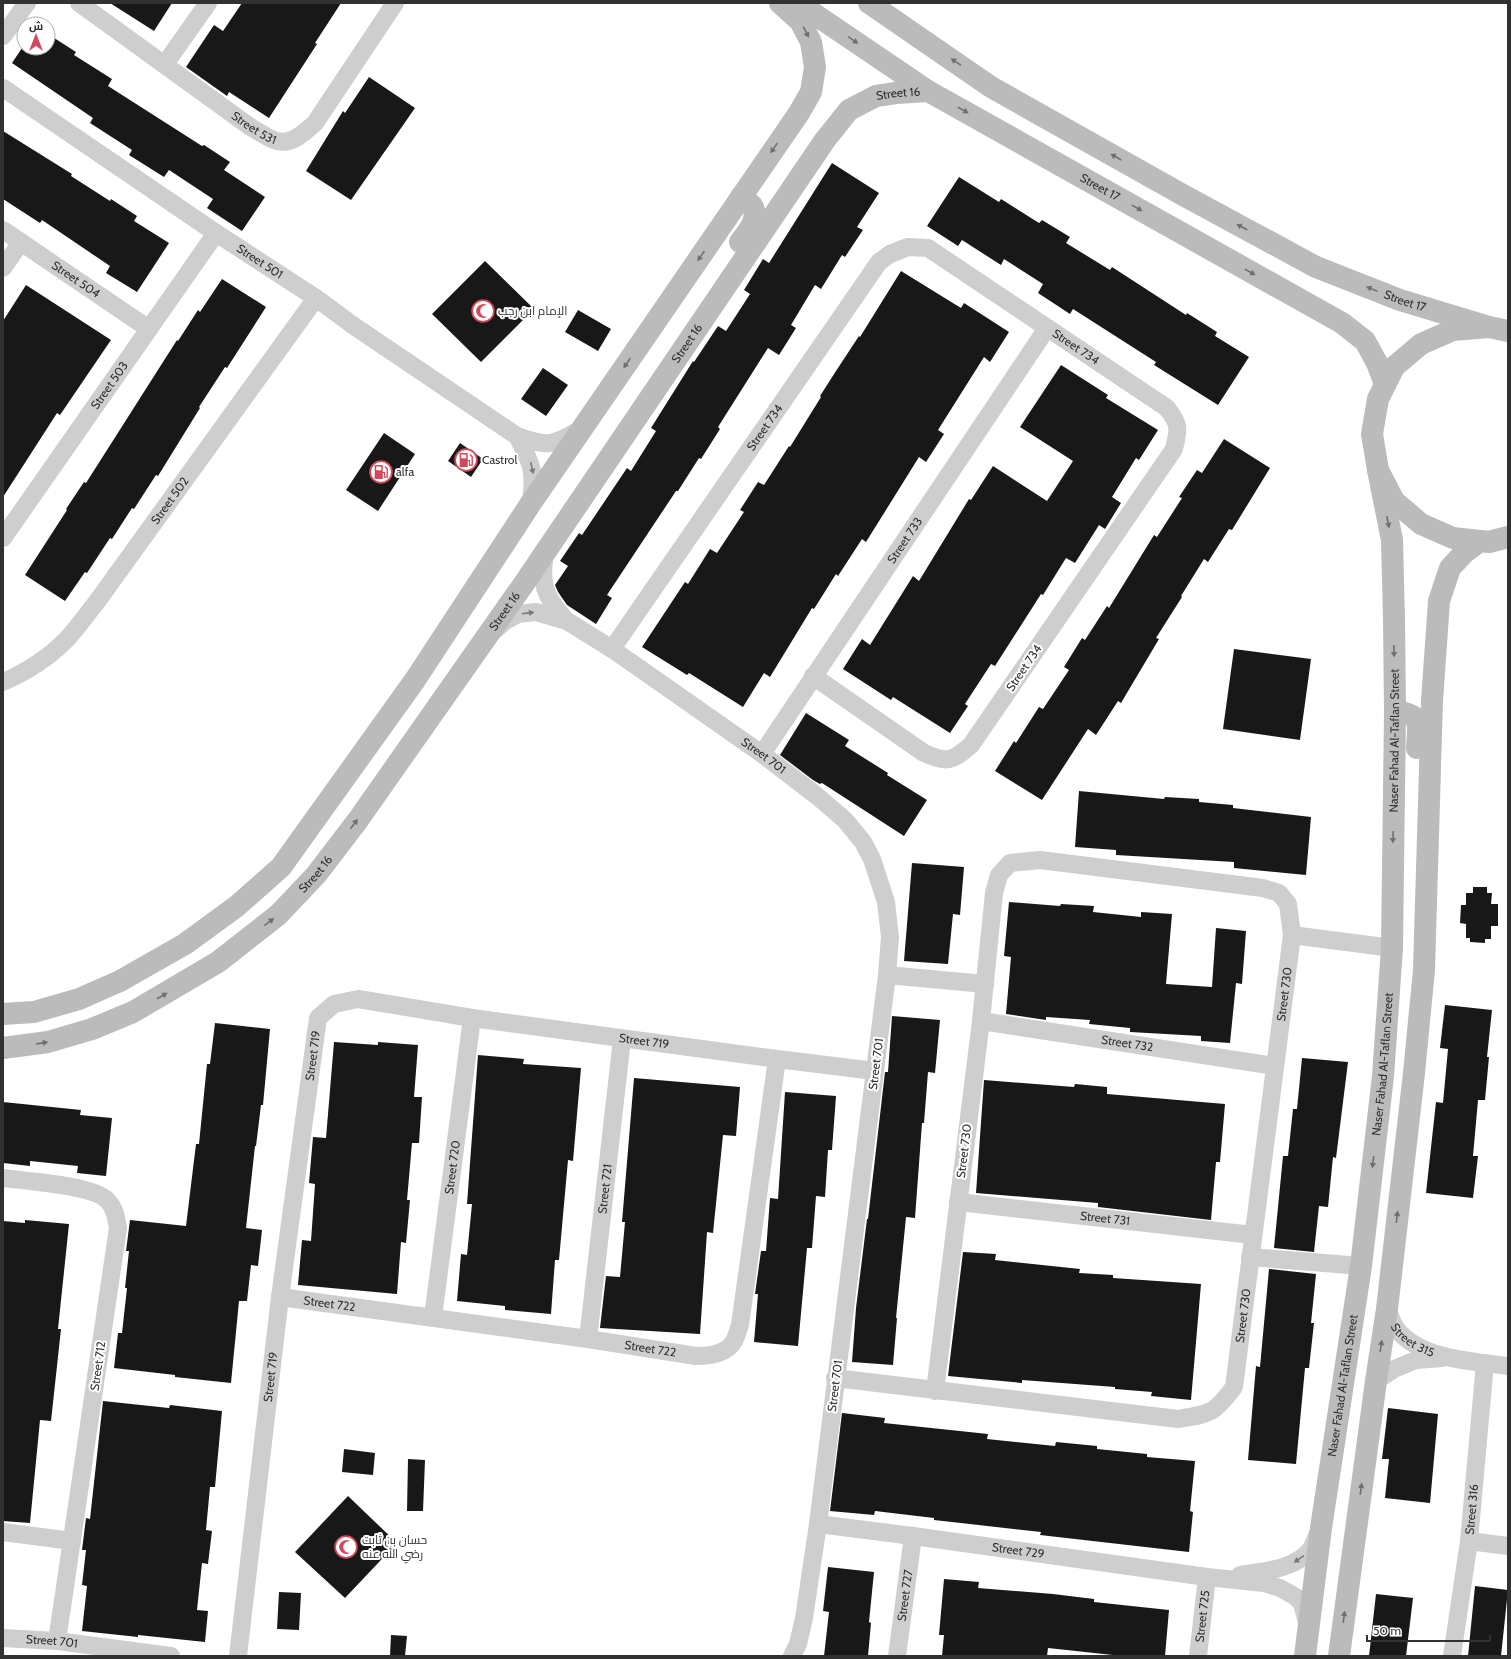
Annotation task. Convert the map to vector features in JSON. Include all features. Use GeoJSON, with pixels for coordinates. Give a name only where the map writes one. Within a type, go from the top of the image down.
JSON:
{"type":"FeatureCollection","features":[{"type":"Feature","properties":{"kind":"street"},"geometry":{"type":"LineString","coordinates":[[3,36],[27,3]]}},
{"type":"Feature","properties":{"kind":"street","name":"Street 531"},"geometry":{"type":"LineString","coordinates":[[79,3],[166,64],[249,126],[270,139],[285,142],[300,136],[315,123],[395,3]]}},
{"type":"Feature","properties":{"kind":"street"},"geometry":{"type":"LineString","coordinates":[[166,64],[208,3]]}},
{"type":"Feature","properties":{"kind":"street"},"geometry":{"type":"LineString","coordinates":[[3,1014],[34,1012],[79,999],[120,980],[185,944],[237,906],[281,867],[415,680],[530,503],[799,113],[811,92],[815,67],[811,42],[800,21],[780,3]]}},
{"type":"Feature","properties":{"kind":"street","name":"Street 17"},"geometry":{"type":"LineString","coordinates":[[798,3],[928,91],[1342,323],[1365,341],[1377,363],[1385,384]]}},
{"type":"Feature","properties":{"kind":"street","name":"Street 17"},"geometry":{"type":"LineString","coordinates":[[870,3],[991,87],[1183,195],[1316,267],[1400,300],[1501,329]]}},
{"type":"Feature","properties":{"kind":"street","name":"Street 501"},"geometry":{"type":"LineString","coordinates":[[3,88],[216,233],[316,298],[361,331],[517,436],[533,442],[550,444],[560,442],[582,429]]}},
{"type":"Feature","properties":{"kind":"street","name":"Street 16"},"geometry":{"type":"LineString","coordinates":[[3,1048],[48,1042],[92,1029],[133,1012],[218,962],[278,915],[316,875],[358,820],[545,552],[825,140],[849,110],[876,96],[928,91]]}},
{"type":"Feature","properties":{"kind":"street"},"geometry":{"type":"LineString","coordinates":[[657,386],[676,333],[750,228],[755,216],[753,206],[741,197]]}},
{"type":"Feature","properties":{"kind":"street","name":"Street 504"},"geometry":{"type":"LineString","coordinates":[[3,230],[149,329]]}},
{"type":"Feature","properties":{"kind":"street","name":"Street 503"},"geometry":{"type":"LineString","coordinates":[[3,538],[216,233]]}},
{"type":"Feature","properties":{"kind":"street"},"geometry":{"type":"LineString","coordinates":[[3,268],[21,242]]}},
{"type":"Feature","properties":{"kind":"street","name":"Street 734"},"geometry":{"type":"LineString","coordinates":[[612,649],[879,262],[890,254],[908,247],[928,248],[1167,408],[1176,420],[1178,431],[1174,449],[971,745],[956,758],[940,760],[924,753],[813,676]]}},
{"type":"Feature","properties":{"kind":"street","name":"Street 502"},"geometry":{"type":"LineString","coordinates":[[3,682],[26,672],[66,641],[316,298]]}},
{"type":"Feature","properties":{"kind":"street","name":"Street 733"},"geometry":{"type":"LineString","coordinates":[[762,754],[1047,328]]}},
{"type":"Feature","properties":{"kind":"street","name":"Naser Fahad Al-Taflan Street"},"geometry":{"type":"LineString","coordinates":[[1305,1656],[1321,1528],[1361,1266],[1383,1076],[1392,948],[1395,712],[1392,540],[1372,434],[1378,398],[1394,367],[1421,344],[1453,330],[1501,329]]}},
{"type":"Feature","properties":{"kind":"street","name":"Street 501"},"geometry":{"type":"LineString","coordinates":[[517,436],[530,462],[533,476],[530,503]]}},
{"type":"Feature","properties":{"kind":"street"},"geometry":{"type":"LineString","coordinates":[[1378,470],[1394,501],[1421,524],[1453,538],[1499,539]]}},
{"type":"Feature","properties":{"kind":"street"},"geometry":{"type":"LineString","coordinates":[[1339,1656],[1387,1309],[1414,1073],[1424,970],[1432,701],[1439,601],[1450,568],[1464,553],[1499,539]]}},
{"type":"Feature","properties":{"kind":"street","name":"Street 701"},"geometry":{"type":"LineString","coordinates":[[545,552],[542,573],[546,592],[553,606],[567,621],[612,649],[762,754],[817,796],[845,820],[862,842],[872,859],[886,902],[890,937],[887,975],[835,1378],[818,1524],[804,1618],[798,1644],[792,1656]]}},
{"type":"Feature","properties":{"kind":"street","name":"Street 701"},"geometry":{"type":"LineString","coordinates":[[484,640],[505,621],[518,614],[536,612],[567,621]]}},
{"type":"Feature","properties":{"kind":"street"},"geometry":{"type":"LineString","coordinates":[[1395,712],[1406,712],[1414,716],[1418,723],[1415,816],[1428,833]]}},
{"type":"Feature","properties":{"kind":"street","name":"Street 730"},"geometry":{"type":"LineString","coordinates":[[835,1378],[935,1391],[1178,1419],[1205,1415],[1220,1405],[1234,1387],[1292,935],[1288,904],[1279,893],[1262,888],[1040,860],[1010,863],[1000,875],[994,893],[981,1021],[935,1391]]}},
{"type":"Feature","properties":{"kind":"street"},"geometry":{"type":"LineString","coordinates":[[1292,935],[1392,948]]}},
{"type":"Feature","properties":{"kind":"street"},"geometry":{"type":"LineString","coordinates":[[887,975],[985,984]]}},
{"type":"Feature","properties":{"kind":"street","name":"Street 719"},"geometry":{"type":"LineString","coordinates":[[238,1656],[280,1296],[318,1018],[334,1004],[358,999],[472,1018],[622,1039],[777,1060],[875,1071]]}},
{"type":"Feature","properties":{"kind":"street","name":"Street 720"},"geometry":{"type":"LineString","coordinates":[[433,1317],[472,1018]]}},
{"type":"Feature","properties":{"kind":"street","name":"Street 732"},"geometry":{"type":"LineString","coordinates":[[981,1021],[1274,1066]]}},
{"type":"Feature","properties":{"kind":"street","name":"Street 721"},"geometry":{"type":"LineString","coordinates":[[588,1339],[622,1039]]}},
{"type":"Feature","properties":{"kind":"street","name":"Street 722"},"geometry":{"type":"LineString","coordinates":[[280,1296],[588,1339],[696,1356],[712,1356],[725,1350],[734,1342],[740,1325],[777,1060]]}},
{"type":"Feature","properties":{"kind":"street","name":"Street 712"},"geometry":{"type":"LineString","coordinates":[[3,1178],[86,1190],[106,1199],[116,1212],[118,1228],[57,1641]]}},
{"type":"Feature","properties":{"kind":"street","name":"Street 731"},"geometry":{"type":"LineString","coordinates":[[958,1202],[1253,1235]]}},
{"type":"Feature","properties":{"kind":"street"},"geometry":{"type":"LineString","coordinates":[[1250,1258],[1361,1266]]}},
{"type":"Feature","properties":{"kind":"street","name":"Street 315"},"geometry":{"type":"LineString","coordinates":[[1387,1309],[1398,1330],[1416,1346],[1449,1357],[1508,1366]]}},
{"type":"Feature","properties":{"kind":"street","name":"Street 315"},"geometry":{"type":"LineString","coordinates":[[1376,1382],[1394,1369],[1416,1360],[1449,1357]]}},
{"type":"Feature","properties":{"kind":"street","name":"Street 316"},"geometry":{"type":"LineString","coordinates":[[1452,1656],[1469,1541],[1485,1363]]}},
{"type":"Feature","properties":{"kind":"street","name":"Street 729"},"geometry":{"type":"LineString","coordinates":[[818,1524],[1213,1578],[1264,1583],[1280,1588],[1296,1597],[1302,1604],[1308,1628]]}},
{"type":"Feature","properties":{"kind":"street","name":"Street 729"},"geometry":{"type":"LineString","coordinates":[[1213,1578],[1280,1568],[1298,1561],[1311,1549],[1321,1528]]}},
{"type":"Feature","properties":{"kind":"street"},"geometry":{"type":"LineString","coordinates":[[3,1532],[72,1541]]}},
{"type":"Feature","properties":{"kind":"street","name":"Street 727"},"geometry":{"type":"LineString","coordinates":[[897,1656],[913,1536]]}},
{"type":"Feature","properties":{"kind":"street"},"geometry":{"type":"LineString","coordinates":[[1469,1541],[1508,1546]]}},
{"type":"Feature","properties":{"kind":"street","name":"Street 725"},"geometry":{"type":"LineString","coordinates":[[1198,1656],[1213,1578]]}},
{"type":"Feature","properties":{"kind":"street","name":"Street 701"},"geometry":{"type":"LineString","coordinates":[[3,1638],[57,1641],[171,1656]]}},
{"type":"Feature","properties":{"kind":"building"},"geometry":{"type":"Polygon","coordinates":[[[110,3],[172,3],[154,31],[110,3]]]}},
{"type":"Feature","properties":{"kind":"building"},"geometry":{"type":"Polygon","coordinates":[[[242,3],[341,3],[315,43],[317,44],[269,118],[229,92],[227,96],[186,67],[214,25],[223,31],[242,3]]]}},
{"type":"Feature","properties":{"kind":"building"},"geometry":{"type":"Polygon","coordinates":[[[56,39],[76,52],[74,55],[112,79],[108,86],[202,146],[204,145],[230,162],[224,170],[265,197],[242,231],[207,208],[213,199],[169,170],[164,177],[129,155],[132,150],[90,123],[93,118],[12,63],[17,56],[56,56],[56,39]]]}},
{"type":"Feature","properties":{"kind":"building"},"geometry":{"type":"Polygon","coordinates":[[[369,77],[415,108],[351,200],[306,171],[343,111],[345,113],[369,77]]]}},
{"type":"Feature","properties":{"kind":"building"},"geometry":{"type":"Polygon","coordinates":[[[3,131],[72,174],[71,176],[110,201],[111,199],[137,216],[134,221],[169,243],[137,292],[106,273],[110,266],[42,220],[40,223],[3,199],[3,131]]]}},
{"type":"Feature","properties":{"kind":"building"},"geometry":{"type":"Polygon","coordinates":[[[832,163],[879,193],[857,227],[863,230],[845,257],[842,255],[821,289],[815,285],[791,325],[796,328],[779,355],[768,348],[718,427],[720,429],[701,459],[699,458],[678,491],[676,491],[607,595],[612,598],[596,624],[567,605],[558,592],[555,585],[568,566],[560,561],[579,533],[582,535],[627,468],[631,471],[656,431],[651,428],[693,361],[694,362],[718,326],[726,331],[750,294],[744,290],[763,259],[769,263],[832,163]]]}},
{"type":"Feature","properties":{"kind":"building"},"geometry":{"type":"Polygon","coordinates":[[[959,177],[999,202],[1001,199],[1039,223],[1042,220],[1070,237],[1066,243],[1110,270],[1112,267],[1186,315],[1187,313],[1217,332],[1215,336],[1249,357],[1218,405],[1154,365],[1156,362],[1073,309],[1070,314],[1038,293],[1043,284],[1004,259],[1001,265],[962,240],[958,246],[927,226],[959,177]]]}},
{"type":"Feature","properties":{"kind":"building","name":"الإمام ابن رجب"},"geometry":{"type":"Polygon","coordinates":[[[485,261],[534,309],[481,362],[432,314],[485,261]]]}},
{"type":"Feature","properties":{"kind":"building"},"geometry":{"type":"Polygon","coordinates":[[[901,271],[961,308],[964,303],[1009,332],[990,362],[984,357],[938,430],[944,434],[926,462],[919,457],[866,542],[862,539],[838,576],[836,574],[814,609],[812,608],[770,677],[764,673],[743,707],[689,673],[687,675],[642,647],[685,582],[688,584],[710,549],[717,553],[744,512],[740,510],[758,482],[764,485],[789,446],[790,447],[821,397],[820,396],[859,336],[860,337],[901,271]]]}},
{"type":"Feature","properties":{"kind":"building"},"geometry":{"type":"Polygon","coordinates":[[[222,279],[266,307],[227,368],[225,367],[199,407],[200,408],[158,476],[156,475],[134,509],[132,508],[112,539],[110,538],[87,573],[85,572],[65,601],[25,575],[67,510],[66,509],[84,482],[86,483],[177,340],[178,341],[198,310],[200,312],[222,279]]]}},
{"type":"Feature","properties":{"kind":"building"},"geometry":{"type":"Polygon","coordinates":[[[26,285],[111,340],[60,415],[57,413],[3,497],[3,321],[26,285]]]}},
{"type":"Feature","properties":{"kind":"building"},"geometry":{"type":"Polygon","coordinates":[[[578,310],[611,329],[598,351],[565,332],[578,310]]]}},
{"type":"Feature","properties":{"kind":"building"},"geometry":{"type":"Polygon","coordinates":[[[1061,365],[1108,395],[1106,398],[1158,430],[1139,460],[1136,458],[1112,497],[1121,503],[1105,529],[1099,525],[1075,563],[1066,558],[995,666],[991,664],[965,704],[968,706],[950,733],[893,697],[891,700],[843,669],[862,639],[870,645],[913,576],[919,581],[969,499],[971,500],[993,466],[1047,501],[1073,461],[1020,427],[1061,365]]]}},
{"type":"Feature","properties":{"kind":"building"},"geometry":{"type":"Polygon","coordinates":[[[543,368],[568,385],[546,416],[521,399],[543,368]]]}},
{"type":"Feature","properties":{"kind":"building","name":"alfa"},"geometry":{"type":"Polygon","coordinates":[[[384,433],[415,454],[378,511],[346,490],[384,433]]]}},
{"type":"Feature","properties":{"kind":"building"},"geometry":{"type":"Polygon","coordinates":[[[1224,439],[1270,468],[1232,530],[1229,529],[1208,562],[1204,559],[1156,638],[1159,639],[1121,703],[1118,701],[1096,735],[1088,729],[1042,800],[995,771],[1014,741],[1016,743],[1039,707],[1043,709],[1069,670],[1064,667],[1082,638],[1085,640],[1107,606],[1109,608],[1154,535],[1157,537],[1182,498],[1179,497],[1197,470],[1202,473],[1224,439]]]}},
{"type":"Feature","properties":{"kind":"building","name":"Castrol"},"geometry":{"type":"Polygon","coordinates":[[[460,443],[483,459],[471,477],[448,461],[460,443]]]}},
{"type":"Feature","properties":{"kind":"building"},"geometry":{"type":"Polygon","coordinates":[[[1234,649],[1311,659],[1300,740],[1223,729],[1234,649]]]}},
{"type":"Feature","properties":{"kind":"building"},"geometry":{"type":"Polygon","coordinates":[[[806,713],[849,740],[845,746],[927,800],[904,836],[822,783],[820,784],[813,780],[780,755],[806,713]]]}},
{"type":"Feature","properties":{"kind":"building"},"geometry":{"type":"Polygon","coordinates":[[[1079,791],[1164,799],[1165,797],[1199,799],[1199,802],[1233,805],[1233,808],[1311,817],[1306,875],[1234,868],[1234,862],[1116,855],[1116,850],[1075,847],[1079,791]]]}},
{"type":"Feature","properties":{"kind":"building"},"geometry":{"type":"Polygon","coordinates":[[[912,863],[964,867],[960,915],[953,914],[948,964],[904,961],[912,863]]]}},
{"type":"Feature","properties":{"kind":"building"},"geometry":{"type":"Polygon","coordinates":[[[1473,887],[1487,887],[1487,893],[1492,893],[1491,904],[1498,904],[1498,926],[1491,926],[1491,939],[1485,939],[1485,943],[1470,942],[1470,938],[1466,938],[1466,924],[1460,923],[1461,905],[1466,905],[1466,893],[1473,893],[1473,887]]]}},
{"type":"Feature","properties":{"kind":"building"},"geometry":{"type":"Polygon","coordinates":[[[1009,902],[1060,906],[1061,904],[1094,906],[1093,912],[1141,917],[1141,912],[1172,914],[1166,984],[1212,987],[1216,928],[1246,931],[1242,984],[1236,983],[1230,1043],[1201,1041],[1201,1036],[1130,1032],[1130,1028],[1089,1024],[1090,1020],[1046,1017],[1046,1020],[1006,1014],[1011,957],[1004,956],[1009,902]]]}},
{"type":"Feature","properties":{"kind":"building"},"geometry":{"type":"Polygon","coordinates":[[[1445,1005],[1492,1010],[1487,1057],[1489,1057],[1485,1100],[1478,1100],[1473,1156],[1478,1156],[1473,1198],[1426,1193],[1436,1102],[1443,1103],[1448,1049],[1440,1048],[1445,1005]]]}},
{"type":"Feature","properties":{"kind":"building"},"geometry":{"type":"Polygon","coordinates":[[[892,1016],[940,1020],[935,1073],[928,1072],[924,1123],[922,1123],[915,1218],[906,1217],[893,1365],[852,1362],[856,1308],[885,1072],[888,1072],[892,1016]]]}},
{"type":"Feature","properties":{"kind":"building"},"geometry":{"type":"Polygon","coordinates":[[[215,1023],[270,1029],[263,1105],[261,1105],[255,1146],[246,1228],[262,1230],[258,1266],[251,1265],[247,1301],[239,1301],[231,1383],[114,1368],[118,1333],[122,1333],[127,1288],[125,1288],[129,1251],[126,1251],[130,1220],[186,1226],[196,1144],[199,1144],[207,1064],[210,1064],[215,1023]]]}},
{"type":"Feature","properties":{"kind":"building"},"geometry":{"type":"Polygon","coordinates":[[[334,1042],[378,1045],[378,1042],[418,1045],[414,1097],[422,1097],[419,1143],[412,1143],[407,1200],[410,1200],[406,1243],[401,1242],[397,1294],[298,1285],[302,1240],[311,1241],[315,1184],[309,1183],[313,1137],[326,1138],[334,1042]]]}},
{"type":"Feature","properties":{"kind":"building"},"geometry":{"type":"Polygon","coordinates":[[[478,1055],[524,1059],[523,1064],[581,1068],[573,1161],[568,1160],[559,1260],[555,1260],[551,1314],[505,1310],[505,1306],[457,1301],[461,1254],[467,1255],[472,1204],[467,1204],[478,1055]]]}},
{"type":"Feature","properties":{"kind":"building"},"geometry":{"type":"Polygon","coordinates":[[[1302,1058],[1348,1062],[1336,1158],[1333,1157],[1328,1207],[1319,1206],[1314,1252],[1274,1248],[1283,1156],[1288,1156],[1293,1109],[1297,1109],[1302,1058]]]}},
{"type":"Feature","properties":{"kind":"building"},"geometry":{"type":"Polygon","coordinates":[[[634,1078],[740,1087],[736,1136],[723,1135],[713,1233],[707,1232],[700,1334],[600,1328],[606,1276],[620,1277],[625,1222],[622,1222],[634,1078]]]}},
{"type":"Feature","properties":{"kind":"building"},"geometry":{"type":"Polygon","coordinates":[[[984,1080],[1074,1087],[1075,1084],[1107,1087],[1107,1094],[1225,1104],[1220,1162],[1216,1162],[1211,1220],[1098,1207],[1098,1203],[976,1193],[984,1080]]]}},
{"type":"Feature","properties":{"kind":"building"},"geometry":{"type":"Polygon","coordinates":[[[785,1092],[836,1096],[832,1150],[828,1150],[825,1197],[816,1196],[812,1248],[807,1248],[798,1346],[754,1342],[758,1294],[755,1294],[761,1251],[766,1251],[770,1198],[778,1199],[785,1092]]]}},
{"type":"Feature","properties":{"kind":"building"},"geometry":{"type":"Polygon","coordinates":[[[3,1102],[81,1110],[80,1115],[112,1118],[106,1176],[77,1173],[78,1166],[30,1161],[30,1166],[3,1163],[3,1102]]]}},
{"type":"Feature","properties":{"kind":"building"},"geometry":{"type":"Polygon","coordinates":[[[25,1220],[69,1224],[58,1329],[61,1329],[51,1421],[40,1420],[30,1523],[3,1521],[3,1221],[25,1223],[25,1220]]]}},
{"type":"Feature","properties":{"kind":"building"},"geometry":{"type":"Polygon","coordinates":[[[963,1252],[996,1254],[995,1260],[1080,1269],[1079,1273],[1113,1275],[1113,1278],[1201,1284],[1191,1400],[1151,1396],[1152,1392],[1115,1389],[1115,1387],[1022,1380],[1022,1383],[948,1376],[963,1252]]]}},
{"type":"Feature","properties":{"kind":"building"},"geometry":{"type":"Polygon","coordinates":[[[1269,1269],[1316,1274],[1311,1323],[1314,1323],[1309,1368],[1305,1368],[1296,1464],[1248,1460],[1256,1366],[1260,1367],[1269,1269]]]}},
{"type":"Feature","properties":{"kind":"building"},"geometry":{"type":"Polygon","coordinates":[[[103,1401],[169,1408],[170,1405],[222,1411],[215,1487],[210,1487],[206,1530],[212,1531],[208,1564],[202,1563],[197,1610],[208,1611],[205,1642],[82,1631],[87,1586],[82,1585],[86,1550],[82,1550],[86,1518],[90,1519],[103,1401]]]}},
{"type":"Feature","properties":{"kind":"building"},"geometry":{"type":"Polygon","coordinates":[[[1388,1408],[1438,1414],[1430,1503],[1385,1498],[1389,1459],[1382,1459],[1388,1408]]]}},
{"type":"Feature","properties":{"kind":"building"},"geometry":{"type":"Polygon","coordinates":[[[842,1413],[885,1418],[884,1423],[988,1434],[987,1439],[1055,1446],[1056,1442],[1097,1446],[1097,1449],[1147,1454],[1147,1457],[1195,1461],[1190,1511],[1193,1512],[1189,1552],[1040,1535],[1041,1532],[934,1520],[934,1518],[875,1511],[874,1515],[830,1511],[842,1413]]]}},
{"type":"Feature","properties":{"kind":"building"},"geometry":{"type":"Polygon","coordinates":[[[344,1449],[375,1453],[373,1475],[342,1472],[344,1449]]]}},
{"type":"Feature","properties":{"kind":"building"},"geometry":{"type":"Polygon","coordinates":[[[408,1459],[425,1460],[423,1511],[407,1511],[408,1459]]]}},
{"type":"Feature","properties":{"kind":"building","name":"حسان بن ثابت رضي الله عنه"},"geometry":{"type":"Polygon","coordinates":[[[348,1496],[397,1543],[345,1598],[295,1552],[348,1496]]]}},
{"type":"Feature","properties":{"kind":"building"},"geometry":{"type":"Polygon","coordinates":[[[828,1567],[874,1572],[869,1622],[871,1623],[868,1656],[824,1656],[829,1612],[823,1611],[828,1567]]]}},
{"type":"Feature","properties":{"kind":"building"},"geometry":{"type":"Polygon","coordinates":[[[944,1579],[979,1582],[978,1588],[1053,1594],[1094,1599],[1094,1602],[1169,1610],[1165,1656],[1122,1656],[1048,1648],[1047,1656],[942,1656],[944,1635],[939,1635],[944,1579]]]}},
{"type":"Feature","properties":{"kind":"building"},"geometry":{"type":"Polygon","coordinates":[[[1475,1586],[1508,1590],[1501,1656],[1468,1656],[1475,1586]]]}},
{"type":"Feature","properties":{"kind":"building"},"geometry":{"type":"Polygon","coordinates":[[[279,1592],[301,1593],[299,1630],[277,1629],[279,1592]]]}},
{"type":"Feature","properties":{"kind":"building"},"geometry":{"type":"Polygon","coordinates":[[[1376,1594],[1413,1598],[1406,1656],[1369,1656],[1376,1594]]]}},
{"type":"Feature","properties":{"kind":"building"},"geometry":{"type":"Polygon","coordinates":[[[391,1635],[407,1636],[405,1656],[390,1656],[391,1635]]]}},
{"type":"Feature","properties":{"kind":"place","name":"الإمام ابن رجب"},"geometry":{"type":"Point","coordinates":[483,311]}},
{"type":"Feature","properties":{"kind":"place","name":"Castrol"},"geometry":{"type":"Point","coordinates":[466,460]}},
{"type":"Feature","properties":{"kind":"place","name":"alfa"},"geometry":{"type":"Point","coordinates":[381,472]}},
{"type":"Feature","properties":{"kind":"place","name":"حسان بن ثابت رضي الله عنه"},"geometry":{"type":"Point","coordinates":[346,1547]}}]}
